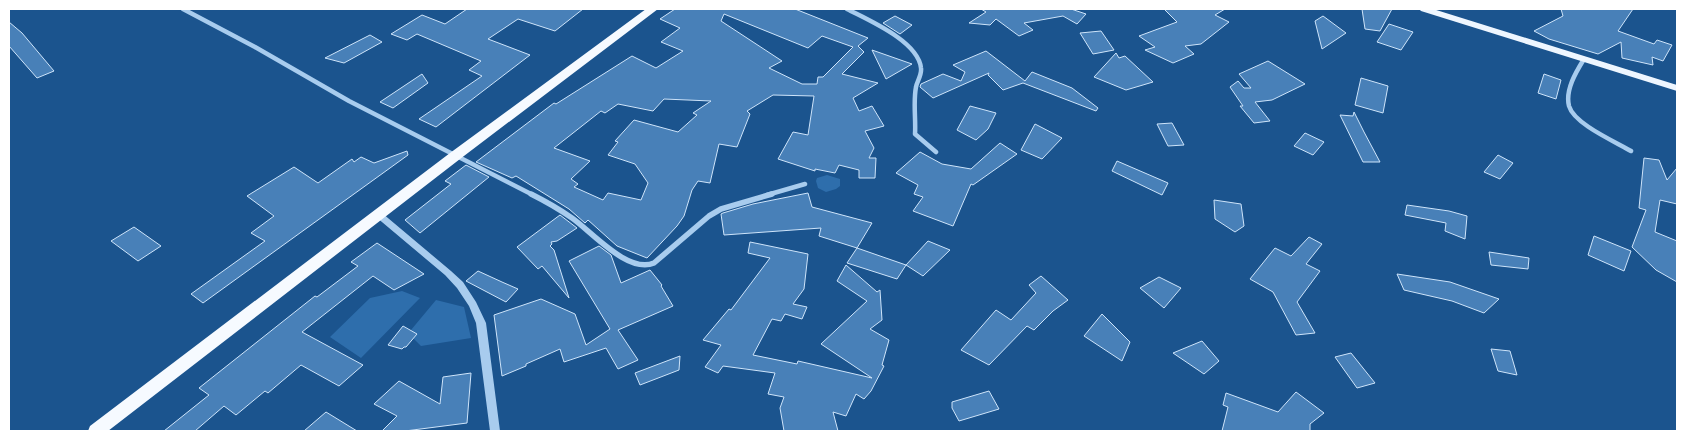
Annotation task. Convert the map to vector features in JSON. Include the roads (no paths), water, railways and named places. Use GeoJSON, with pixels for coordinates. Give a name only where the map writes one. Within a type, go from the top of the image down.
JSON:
{"type":"FeatureCollection","features":[{"type":"Feature","properties":{"kind":"highway"},"geometry":{"type":"LineString","coordinates":[[96,431],[455,156],[653,9]]}},
{"type":"Feature","properties":{"kind":"main road"},"geometry":{"type":"LineString","coordinates":[[1424,9],[1677,88]]}},
{"type":"Feature","properties":{"kind":"street"},"geometry":{"type":"LineString","coordinates":[[183,9],[256,47],[349,101],[538,198],[572,218],[617,254],[639,266],[647,266],[654,263],[721,208],[805,184]]}},
{"type":"Feature","properties":{"kind":"street"},"geometry":{"type":"LineString","coordinates":[[847,9],[880,26],[909,46],[916,56],[921,70],[916,87],[915,134],[936,152]]}},
{"type":"Feature","properties":{"kind":"street"},"geometry":{"type":"LineString","coordinates":[[1584,59],[1573,78],[1568,104],[1570,109],[1577,118],[1631,151]]}},
{"type":"Feature","properties":{"kind":"street"},"geometry":{"type":"LineString","coordinates":[[379,215],[448,273],[460,285],[473,305],[481,322],[495,431]]}}]}
